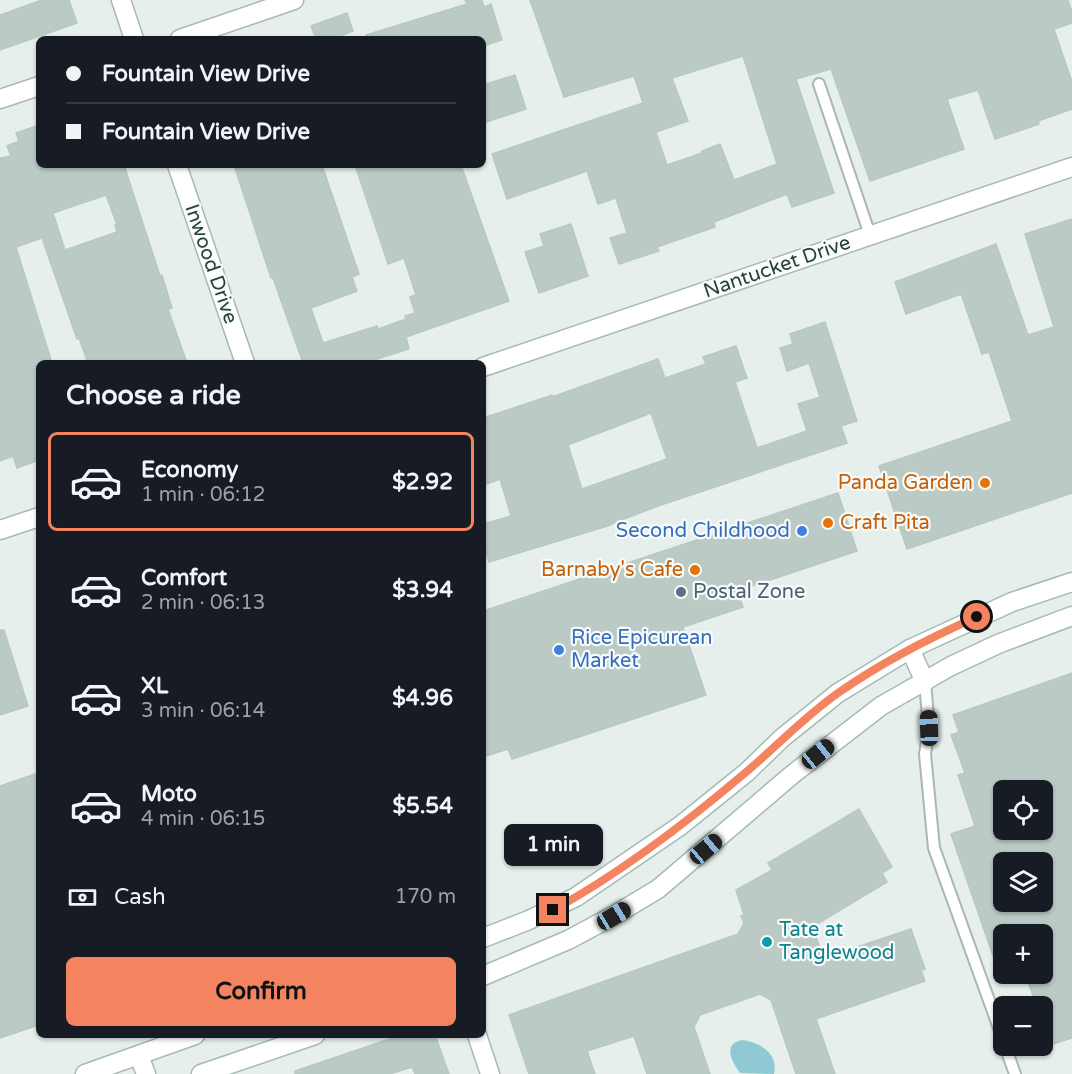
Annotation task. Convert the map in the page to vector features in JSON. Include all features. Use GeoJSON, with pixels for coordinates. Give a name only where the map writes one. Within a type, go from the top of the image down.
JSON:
{"type":"FeatureCollection","features":[{"type":"Feature","properties":{"kind":"main road"},"geometry":{"type":"LineString","coordinates":[[121,0],[134,36]]}},
{"type":"Feature","properties":{"kind":"main road"},"geometry":{"type":"LineString","coordinates":[[189,36],[294,0]]}},
{"type":"Feature","properties":{"kind":"main road"},"geometry":{"type":"LineString","coordinates":[[0,99],[36,87]]}},
{"type":"Feature","properties":{"kind":"main road","name":"Nantucket Drive"},"geometry":{"type":"LineString","coordinates":[[486,366],[1072,167]]}},
{"type":"Feature","properties":{"kind":"main road","name":"Inwood Drive"},"geometry":{"type":"LineString","coordinates":[[178,168],[244,360]]}},
{"type":"Feature","properties":{"kind":"main road"},"geometry":{"type":"LineString","coordinates":[[0,530],[36,518]]}},
{"type":"Feature","properties":{"kind":"main road"},"geometry":{"type":"LineString","coordinates":[[486,937],[529,920],[576,897],[680,826],[747,772],[782,738],[838,693],[910,649],[1012,602],[1072,582]]}},
{"type":"Feature","properties":{"kind":"main road"},"geometry":{"type":"LineString","coordinates":[[486,975],[568,940],[658,889],[831,744],[881,706],[951,666],[998,644],[1072,616]]}},
{"type":"Feature","properties":{"kind":"main road"},"geometry":{"type":"LineString","coordinates":[[910,649],[924,682]]}},
{"type":"Feature","properties":{"kind":"main road"},"geometry":{"type":"LineString","coordinates":[[747,772],[770,795]]}},
{"type":"Feature","properties":{"kind":"main road"},"geometry":{"type":"LineString","coordinates":[[85,1074],[187,1038]]}},
{"type":"Feature","properties":{"kind":"main road"},"geometry":{"type":"LineString","coordinates":[[201,1074],[307,1038]]}},
{"type":"Feature","properties":{"kind":"main road"},"geometry":{"type":"LineString","coordinates":[[478,1038],[490,1074]]}},
{"type":"Feature","properties":{"kind":"main road"},"geometry":{"type":"LineString","coordinates":[[139,1056],[146,1074]]}},
{"type":"Feature","properties":{"kind":"lane"},"geometry":{"type":"LineString","coordinates":[[819,84],[870,235]]}},
{"type":"Feature","properties":{"kind":"lane"},"geometry":{"type":"LineString","coordinates":[[924,682],[929,728],[925,754],[934,848],[993,1013]]}},
{"type":"Feature","properties":{"kind":"lane"},"geometry":{"type":"LineString","coordinates":[[1008,1056],[1015,1074]]}},
{"type":"Feature","properties":{"kind":"water"},"geometry":{"type":"Polygon","coordinates":[[[742,1040],[755,1043],[767,1050],[774,1061],[774,1074],[740,1073],[734,1064],[730,1049],[736,1042],[742,1040]]]}},
{"type":"Feature","properties":{"kind":"building"},"geometry":{"type":"Polygon","coordinates":[[[42,0],[69,0],[77,23],[0,50],[0,15],[42,0]]]}},
{"type":"Feature","properties":{"kind":"building"},"geometry":{"type":"Polygon","coordinates":[[[465,0],[482,0],[484,7],[491,4],[502,40],[486,45],[486,36],[366,36],[366,35],[467,4],[465,0]]]}},
{"type":"Feature","properties":{"kind":"building"},"geometry":{"type":"Polygon","coordinates":[[[530,0],[1068,0],[1072,12],[1072,23],[1054,29],[1072,82],[1072,109],[1038,121],[1039,124],[995,139],[978,90],[947,99],[964,149],[870,181],[831,69],[796,79],[834,193],[792,207],[787,194],[714,222],[715,227],[657,247],[659,251],[619,264],[610,238],[627,233],[616,198],[598,204],[587,171],[507,199],[492,154],[643,103],[634,76],[564,97],[530,0]],[[743,56],[672,78],[688,121],[656,132],[667,165],[720,144],[734,180],[777,164],[743,56]]]}},
{"type":"Feature","properties":{"kind":"building"},"geometry":{"type":"Polygon","coordinates":[[[347,13],[353,31],[340,36],[315,36],[311,26],[347,13]]]}},
{"type":"Feature","properties":{"kind":"building"},"geometry":{"type":"Polygon","coordinates":[[[515,75],[526,109],[486,122],[486,84],[515,75]]]}},
{"type":"Feature","properties":{"kind":"building"},"geometry":{"type":"Polygon","coordinates":[[[36,126],[36,168],[125,168],[160,276],[162,275],[172,308],[168,309],[186,360],[87,360],[79,338],[77,339],[42,238],[16,247],[51,360],[36,360],[36,461],[17,468],[13,456],[0,461],[0,158],[11,156],[7,146],[19,141],[16,133],[36,126]],[[106,195],[53,213],[65,250],[117,232],[115,225],[117,225],[106,195]]]}},
{"type":"Feature","properties":{"kind":"building"},"geometry":{"type":"Polygon","coordinates":[[[235,168],[323,168],[359,274],[352,277],[357,291],[311,308],[323,343],[377,326],[378,329],[406,319],[405,316],[415,313],[410,297],[416,295],[404,258],[388,264],[356,168],[462,168],[509,301],[406,337],[409,349],[374,360],[302,360],[273,278],[271,278],[235,168]]]}},
{"type":"Feature","properties":{"kind":"building"},"geometry":{"type":"Polygon","coordinates":[[[1072,219],[1072,493],[907,549],[879,466],[1012,421],[989,352],[982,354],[961,294],[906,314],[895,282],[996,244],[1028,335],[1054,327],[1025,234],[1072,219]]]}},
{"type":"Feature","properties":{"kind":"building"},"geometry":{"type":"Polygon","coordinates":[[[571,224],[588,276],[539,293],[525,252],[544,246],[540,234],[571,224]]]}},
{"type":"Feature","properties":{"kind":"building"},"geometry":{"type":"Polygon","coordinates":[[[825,322],[857,421],[841,426],[847,443],[658,506],[611,525],[489,562],[486,552],[486,523],[511,516],[500,479],[487,484],[486,481],[486,417],[552,395],[552,397],[658,359],[665,378],[706,364],[703,357],[736,346],[747,378],[735,382],[757,448],[807,431],[798,404],[820,397],[809,363],[787,371],[780,348],[793,344],[790,334],[825,322]],[[651,413],[568,445],[582,489],[667,459],[651,413]]]}},
{"type":"Feature","properties":{"kind":"building"},"geometry":{"type":"Polygon","coordinates":[[[838,493],[857,551],[737,591],[743,607],[683,627],[706,695],[512,759],[508,749],[486,756],[486,610],[838,493]]]}},
{"type":"Feature","properties":{"kind":"building"},"geometry":{"type":"Polygon","coordinates":[[[0,630],[4,630],[28,706],[0,715],[0,630]]]}},
{"type":"Feature","properties":{"kind":"building"},"geometry":{"type":"Polygon","coordinates":[[[1072,673],[1072,1038],[1053,1044],[1053,996],[1033,996],[1029,984],[1053,984],[1053,924],[993,924],[993,956],[951,834],[975,826],[958,775],[965,773],[951,735],[959,732],[953,715],[1072,673]]]}},
{"type":"Feature","properties":{"kind":"building"},"geometry":{"type":"Polygon","coordinates":[[[35,774],[36,777],[36,1026],[0,1038],[0,786],[35,774]]]}},
{"type":"Feature","properties":{"kind":"building","name":"Tate at Tanglewood"},"geometry":{"type":"Polygon","coordinates":[[[859,809],[892,867],[882,873],[887,882],[812,927],[824,958],[911,929],[925,969],[921,970],[925,981],[816,1019],[835,1074],[796,1074],[771,1000],[760,994],[700,1015],[694,1027],[710,1074],[647,1074],[634,1036],[587,1051],[595,1074],[529,1074],[509,1015],[738,934],[744,923],[741,916],[744,915],[736,890],[772,870],[768,863],[859,809]]]}},
{"type":"Feature","properties":{"kind":"building"},"geometry":{"type":"Polygon","coordinates":[[[392,1038],[436,1038],[449,1074],[415,1074],[412,1067],[390,1074],[295,1074],[295,1071],[392,1038]]]}},
{"type":"Feature","properties":{"kind":"place","name":"Panda Garden"},"geometry":{"type":"Point","coordinates":[985,483]}},
{"type":"Feature","properties":{"kind":"place","name":"Craft Pita"},"geometry":{"type":"Point","coordinates":[828,523]}},
{"type":"Feature","properties":{"kind":"place","name":"Second Childhood"},"geometry":{"type":"Point","coordinates":[802,531]}},
{"type":"Feature","properties":{"kind":"place","name":"Barnaby's Cafe"},"geometry":{"type":"Point","coordinates":[695,570]}},
{"type":"Feature","properties":{"kind":"place","name":"Postal Zone"},"geometry":{"type":"Point","coordinates":[681,592]}},
{"type":"Feature","properties":{"kind":"place","name":"Rice Epicurean Market"},"geometry":{"type":"Point","coordinates":[559,650]}},
{"type":"Feature","properties":{"kind":"place","name":"Tate at Tanglewood"},"geometry":{"type":"Point","coordinates":[767,942]}},
{"type":"Feature","properties":{"kind":"route"},"geometry":{"type":"LineString","coordinates":[[553,910],[576,897],[680,826],[747,772],[782,738],[838,693],[910,649],[977,617]]}}]}
